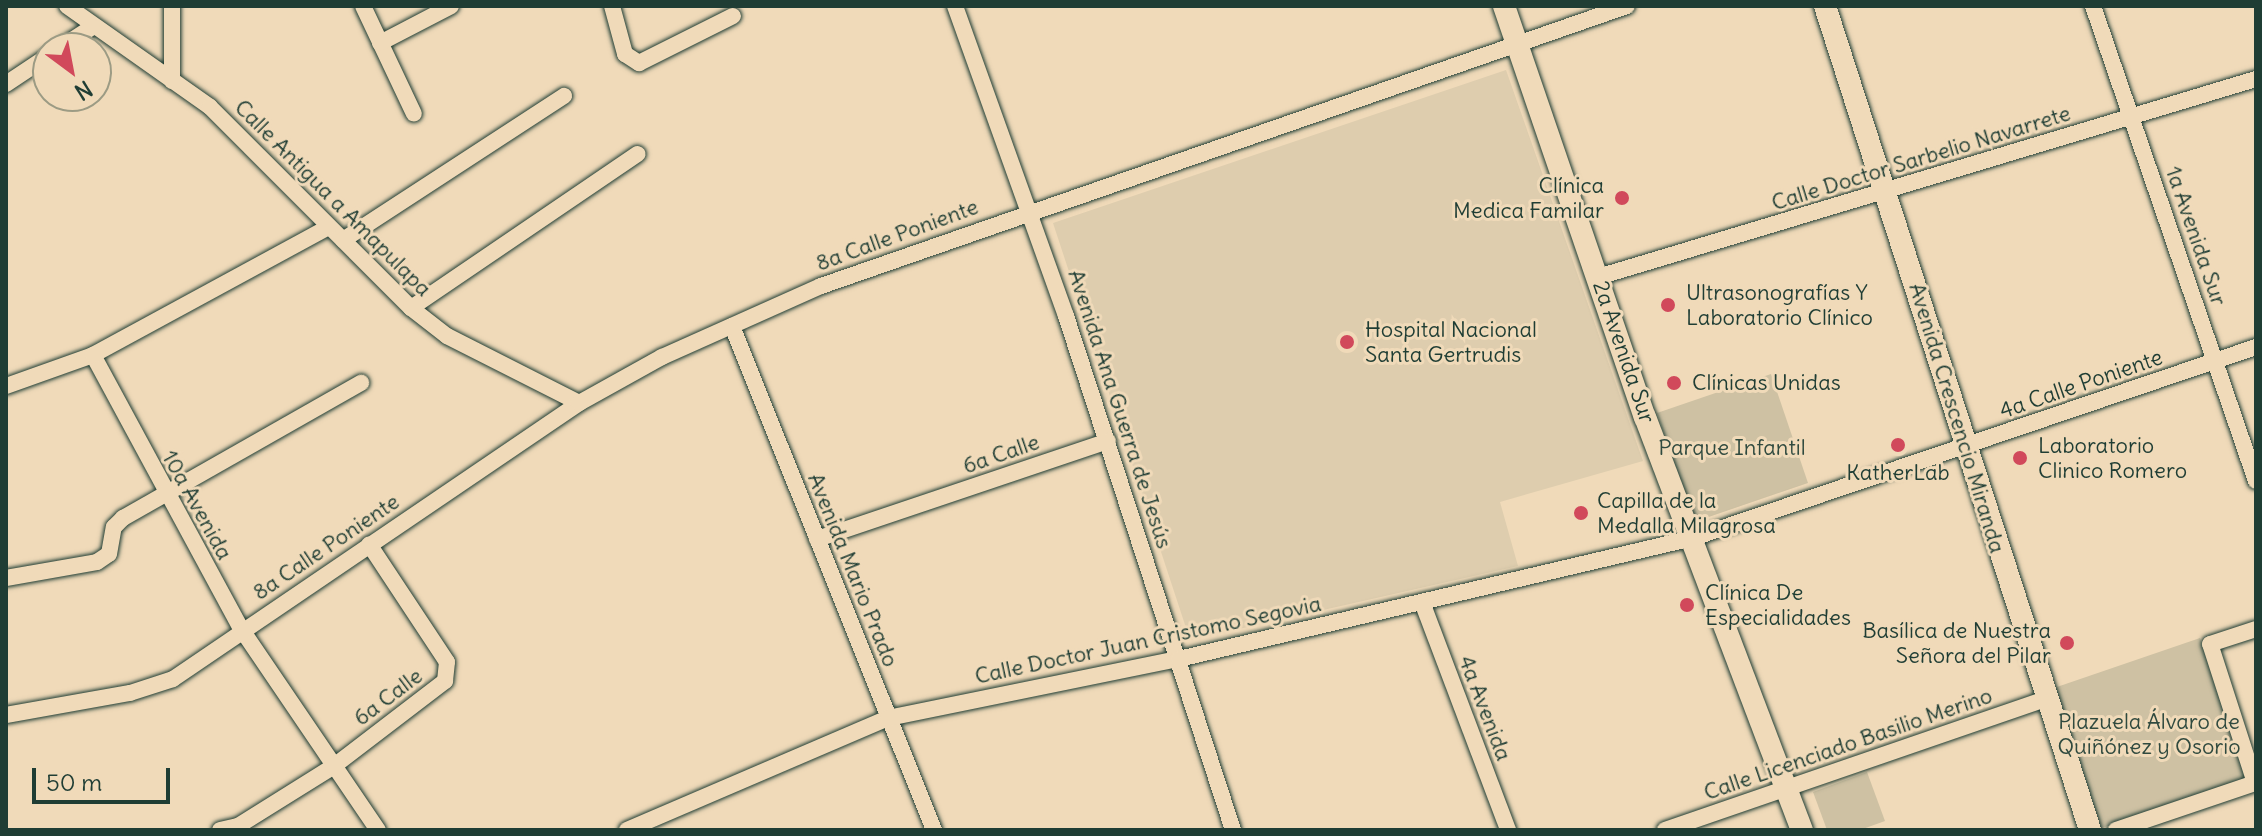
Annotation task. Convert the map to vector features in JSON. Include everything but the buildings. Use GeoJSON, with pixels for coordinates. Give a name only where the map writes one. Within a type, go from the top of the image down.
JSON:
{"type":"FeatureCollection","features":[{"type":"Feature","properties":{"kind":"main road","name":"2a Avenida Sur"},"geometry":{"type":"LineString","coordinates":[[1504,6],[1598,277],[1802,830]]}},
{"type":"Feature","properties":{"kind":"main road","name":"Avenida Crescencio Miranda"},"geometry":{"type":"LineString","coordinates":[[1825,6],[2090,830]]}},
{"type":"Feature","properties":{"kind":"street","name":"Calle Antigua a Amapulapa"},"geometry":{"type":"LineString","coordinates":[[67,6],[92,27],[210,107],[411,308],[447,336],[579,403]]}},
{"type":"Feature","properties":{"kind":"street"},"geometry":{"type":"LineString","coordinates":[[172,6],[172,81]]}},
{"type":"Feature","properties":{"kind":"street"},"geometry":{"type":"LineString","coordinates":[[363,6],[414,114]]}},
{"type":"Feature","properties":{"kind":"street"},"geometry":{"type":"LineString","coordinates":[[380,43],[451,6]]}},
{"type":"Feature","properties":{"kind":"street"},"geometry":{"type":"LineString","coordinates":[[612,6],[625,54],[639,63],[733,16]]}},
{"type":"Feature","properties":{"kind":"street","name":"Avenida Ana Guerra de Jesús"},"geometry":{"type":"LineString","coordinates":[[955,6],[1030,212],[1108,441],[1233,830]]}},
{"type":"Feature","properties":{"kind":"street","name":"8a Calle Poniente"},"geometry":{"type":"LineString","coordinates":[[6,715],[130,693],[173,679],[579,403],[732,326],[821,286],[1627,6]]}},
{"type":"Feature","properties":{"kind":"street","name":"1a Avenida Sur"},"geometry":{"type":"LineString","coordinates":[[2093,6],[2256,481]]}},
{"type":"Feature","properties":{"kind":"street"},"geometry":{"type":"LineString","coordinates":[[84,32],[92,27]]}},
{"type":"Feature","properties":{"kind":"street"},"geometry":{"type":"LineString","coordinates":[[6,84],[32,67]]}},
{"type":"Feature","properties":{"kind":"street","name":"Calle Doctor Sarbelio Navarrete"},"geometry":{"type":"LineString","coordinates":[[1598,277],[2256,79]]}},
{"type":"Feature","properties":{"kind":"street"},"geometry":{"type":"LineString","coordinates":[[343,240],[564,96]]}},
{"type":"Feature","properties":{"kind":"street"},"geometry":{"type":"LineString","coordinates":[[411,308],[638,154]]}},
{"type":"Feature","properties":{"kind":"street"},"geometry":{"type":"LineString","coordinates":[[6,386],[93,355],[329,227]]}},
{"type":"Feature","properties":{"kind":"street","name":"Avenida Mario Prado"},"geometry":{"type":"LineString","coordinates":[[732,326],[934,830]]}},
{"type":"Feature","properties":{"kind":"street","name":"4a Calle Poniente"},"geometry":{"type":"LineString","coordinates":[[1693,538],[2256,347]]}},
{"type":"Feature","properties":{"kind":"street","name":"10a Avenida"},"geometry":{"type":"LineString","coordinates":[[93,355],[166,495],[242,630],[378,830]]}},
{"type":"Feature","properties":{"kind":"street"},"geometry":{"type":"LineString","coordinates":[[6,578],[97,562],[109,554],[114,527],[361,383]]}},
{"type":"Feature","properties":{"kind":"street","name":"6a Calle"},"geometry":{"type":"LineString","coordinates":[[817,539],[1108,441]]}},
{"type":"Feature","properties":{"kind":"street","name":"Calle Doctor Juan Cristomo Segovia"},"geometry":{"type":"LineString","coordinates":[[627,830],[888,718],[1179,659],[1693,538]]}},
{"type":"Feature","properties":{"kind":"street","name":"6a Calle"},"geometry":{"type":"LineString","coordinates":[[220,830],[238,826],[334,766],[445,681],[449,671],[369,544]]}},
{"type":"Feature","properties":{"kind":"street","name":"4a Avenida"},"geometry":{"type":"LineString","coordinates":[[1422,602],[1508,830]]}},
{"type":"Feature","properties":{"kind":"street"},"geometry":{"type":"LineString","coordinates":[[2116,830],[2255,783],[2210,644],[2256,629]]}},
{"type":"Feature","properties":{"kind":"street","name":"Calle Licenciado Basilio Merino"},"geometry":{"type":"LineString","coordinates":[[1665,830],[2046,699]]}},
{"type":"Feature","properties":{"kind":"shaded area","name":"Hospital Nacional Santa Gertrudis"},"geometry":{"type":"Polygon","coordinates":[[[1506,70],[1643,461],[1500,502],[1518,566],[1190,640],[1053,223],[1506,70]]]}},
{"type":"Feature","properties":{"kind":"green space","name":"Parque Infantil"},"geometry":{"type":"Polygon","coordinates":[[[1771,374],[1808,483],[1694,522],[1657,413],[1771,374]]]}},
{"type":"Feature","properties":{"kind":"green space","name":"Plazuela Álvaro de Quiñónez y Osorio"},"geometry":{"type":"Polygon","coordinates":[[[2200,638],[2247,779],[2099,829],[2051,689],[2200,638]]]}},
{"type":"Feature","properties":{"kind":"green space"},"geometry":{"type":"Polygon","coordinates":[[[1867,772],[1885,821],[1860,830],[1827,830],[1813,792],[1867,772]]]}},
{"type":"Feature","properties":{"kind":"place","name":"Clínica Medica Familar"},"geometry":{"type":"Point","coordinates":[1622,198]}},
{"type":"Feature","properties":{"kind":"place","name":"Ultrasonografías Y Laboratorio Clínico"},"geometry":{"type":"Point","coordinates":[1668,305]}},
{"type":"Feature","properties":{"kind":"place","name":"Hospital Nacional Santa Gertrudis"},"geometry":{"type":"Point","coordinates":[1347,342]}},
{"type":"Feature","properties":{"kind":"place","name":"Clínicas Unidas"},"geometry":{"type":"Point","coordinates":[1674,383]}},
{"type":"Feature","properties":{"kind":"place","name":"KatherLab"},"geometry":{"type":"Point","coordinates":[1898,445]}},
{"type":"Feature","properties":{"kind":"place","name":"Laboratorio Clinico Romero"},"geometry":{"type":"Point","coordinates":[2020,458]}},
{"type":"Feature","properties":{"kind":"place","name":"Capilla de la Medalla Milagrosa"},"geometry":{"type":"Point","coordinates":[1581,513]}},
{"type":"Feature","properties":{"kind":"place","name":"Clínica De Especialidades"},"geometry":{"type":"Point","coordinates":[1687,605]}},
{"type":"Feature","properties":{"kind":"place","name":"Basílica de Nuestra Señora del Pilar"},"geometry":{"type":"Point","coordinates":[2067,643]}}]}
